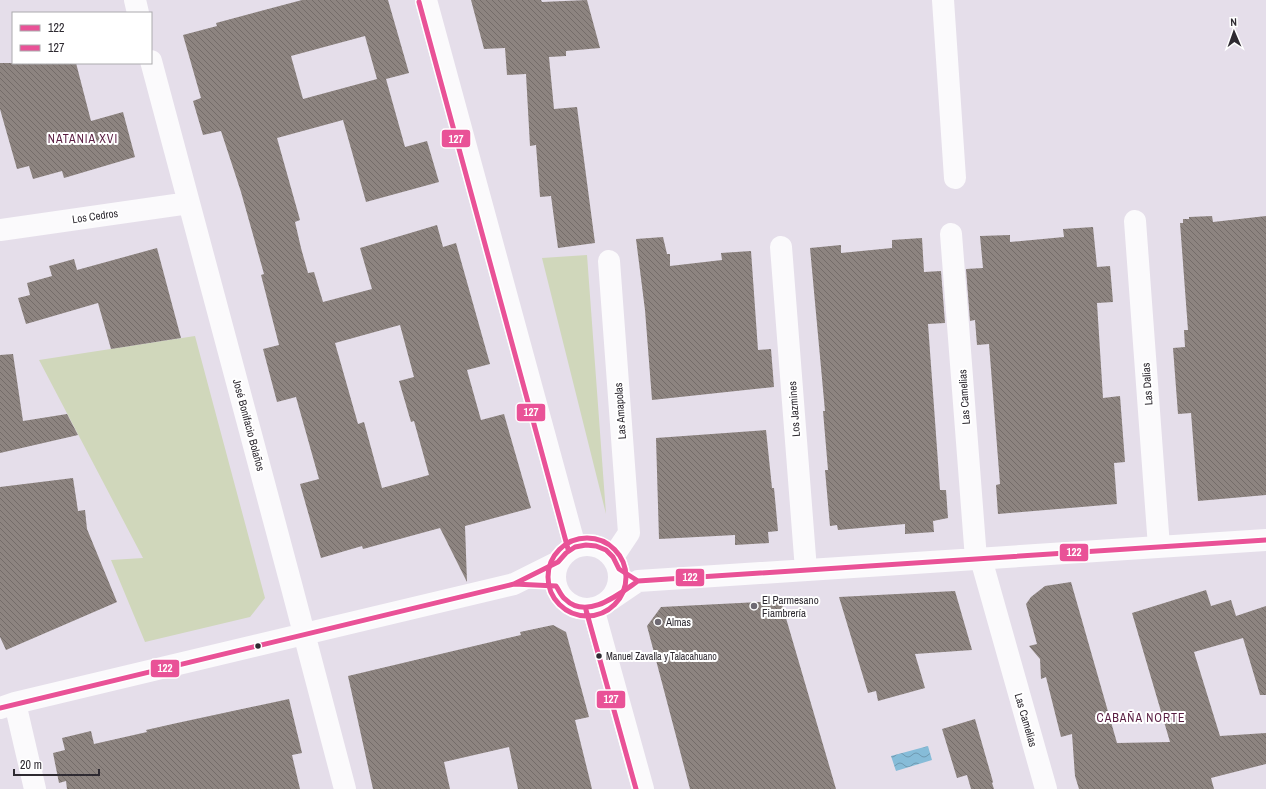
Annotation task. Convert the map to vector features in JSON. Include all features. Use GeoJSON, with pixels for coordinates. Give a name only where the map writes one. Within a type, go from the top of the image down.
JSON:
{"type":"FeatureCollection","features":[{"type":"Feature","properties":{"kind":"street"},"geometry":{"type":"LineString","coordinates":[[134,0],[138,12]]}},
{"type":"Feature","properties":{"kind":"street"},"geometry":{"type":"LineString","coordinates":[[426,0],[576,547]]}},
{"type":"Feature","properties":{"kind":"street"},"geometry":{"type":"LineString","coordinates":[[943,0],[955,178]]}},
{"type":"Feature","properties":{"kind":"street","name":"José Bonifacio Bolaños"},"geometry":{"type":"LineString","coordinates":[[152,64],[305,634],[344,789]]}},
{"type":"Feature","properties":{"kind":"street","name":"Los Cedros"},"geometry":{"type":"LineString","coordinates":[[0,230],[189,203]]}},
{"type":"Feature","properties":{"kind":"street","name":"Las Dalias"},"geometry":{"type":"LineString","coordinates":[[1135,221],[1159,547]]}},
{"type":"Feature","properties":{"kind":"street","name":"Las Camelias"},"geometry":{"type":"LineString","coordinates":[[951,234],[979,559],[1046,789]]}},
{"type":"Feature","properties":{"kind":"street","name":"Los Jazmines"},"geometry":{"type":"LineString","coordinates":[[781,247],[806,570]]}},
{"type":"Feature","properties":{"kind":"street","name":"Las Amapolas"},"geometry":{"type":"LineString","coordinates":[[609,261],[629,533],[616,563]]}},
{"type":"Feature","properties":{"kind":"street"},"geometry":{"type":"LineString","coordinates":[[558,562],[555,574],[556,586],[562,596],[570,604],[581,608],[602,604],[638,581],[1266,540]]}},
{"type":"Feature","properties":{"kind":"street"},"geometry":{"type":"LineString","coordinates":[[35,789],[8,706],[514,584],[558,562],[566,553],[576,547],[586,545],[596,546],[606,550],[616,563],[638,581]]}},
{"type":"Feature","properties":{"kind":"street"},"geometry":{"type":"LineString","coordinates":[[602,604],[617,591],[620,580],[616,563]]}},
{"type":"Feature","properties":{"kind":"street"},"geometry":{"type":"LineString","coordinates":[[514,584],[556,586]]}},
{"type":"Feature","properties":{"kind":"street"},"geometry":{"type":"LineString","coordinates":[[602,604],[643,789]]}},
{"type":"Feature","properties":{"kind":"green space"},"geometry":{"type":"Polygon","coordinates":[[[587,255],[606,514],[542,258],[587,255]]]}},
{"type":"Feature","properties":{"kind":"green space"},"geometry":{"type":"Polygon","coordinates":[[[195,336],[265,598],[250,617],[145,642],[111,560],[143,558],[39,360],[195,336]]]}},
{"type":"Feature","properties":{"kind":"water"},"geometry":{"type":"Polygon","coordinates":[[[928,746],[932,760],[896,771],[891,756],[928,746]]]}},
{"type":"Feature","properties":{"kind":"building"},"geometry":{"type":"Polygon","coordinates":[[[302,0],[388,0],[409,73],[386,79],[405,147],[427,141],[439,182],[366,202],[343,120],[277,138],[300,220],[295,222],[308,273],[314,272],[323,302],[372,289],[360,248],[437,225],[443,247],[456,243],[490,364],[467,370],[481,420],[504,414],[531,508],[465,526],[467,582],[440,528],[363,549],[362,546],[321,558],[300,484],[319,479],[296,397],[277,402],[263,349],[279,345],[261,275],[264,274],[241,192],[221,131],[203,135],[193,101],[201,98],[183,35],[217,26],[216,23],[302,0]],[[365,36],[291,56],[303,99],[377,79],[365,36]],[[400,325],[335,343],[358,424],[364,422],[382,488],[429,475],[414,421],[411,422],[399,381],[414,377],[400,325]]]}},
{"type":"Feature","properties":{"kind":"building"},"geometry":{"type":"Polygon","coordinates":[[[471,0],[541,0],[542,2],[587,0],[600,48],[566,51],[566,56],[549,57],[554,109],[577,107],[595,243],[558,248],[551,196],[540,197],[536,145],[530,146],[526,74],[507,75],[505,48],[484,49],[471,0]]]}},
{"type":"Feature","properties":{"kind":"building"},"geometry":{"type":"Polygon","coordinates":[[[0,63],[76,64],[91,121],[123,112],[135,157],[64,178],[62,171],[33,179],[29,166],[17,169],[0,109],[0,63]]]}},
{"type":"Feature","properties":{"kind":"building"},"geometry":{"type":"Polygon","coordinates":[[[1212,216],[1213,222],[1266,216],[1266,495],[1198,501],[1191,413],[1178,414],[1173,348],[1185,347],[1184,330],[1188,330],[1180,223],[1183,223],[1183,219],[1189,219],[1189,217],[1212,216]]]}},
{"type":"Feature","properties":{"kind":"building"},"geometry":{"type":"Polygon","coordinates":[[[1093,227],[1097,267],[1110,266],[1113,302],[1097,303],[1103,398],[1120,396],[1125,462],[1114,463],[1117,504],[998,514],[996,485],[1000,484],[989,344],[977,345],[975,320],[970,321],[966,269],[983,268],[980,236],[1010,235],[1010,242],[1064,237],[1063,229],[1093,227]]]}},
{"type":"Feature","properties":{"kind":"building"},"geometry":{"type":"Polygon","coordinates":[[[663,237],[667,254],[670,254],[670,266],[722,260],[721,253],[751,251],[758,350],[771,349],[774,387],[652,400],[645,310],[636,239],[663,237]]]}},
{"type":"Feature","properties":{"kind":"building"},"geometry":{"type":"Polygon","coordinates":[[[922,238],[924,272],[941,271],[945,323],[928,324],[940,490],[946,490],[948,518],[933,521],[934,532],[905,534],[905,524],[838,530],[837,525],[830,526],[825,470],[828,470],[823,411],[825,411],[810,248],[841,245],[841,253],[892,248],[892,240],[922,238]]]}},
{"type":"Feature","properties":{"kind":"building"},"geometry":{"type":"Polygon","coordinates":[[[157,248],[181,338],[111,349],[98,303],[26,324],[18,298],[30,295],[27,283],[52,276],[49,266],[74,259],[77,270],[157,248]]]}},
{"type":"Feature","properties":{"kind":"building"},"geometry":{"type":"Polygon","coordinates":[[[13,354],[23,421],[67,414],[78,435],[0,453],[0,355],[13,354]]]}},
{"type":"Feature","properties":{"kind":"building"},"geometry":{"type":"Polygon","coordinates":[[[766,430],[778,531],[768,532],[769,543],[735,545],[735,535],[659,539],[656,438],[766,430]]]}},
{"type":"Feature","properties":{"kind":"building"},"geometry":{"type":"Polygon","coordinates":[[[73,478],[78,511],[85,510],[87,529],[117,602],[6,650],[0,637],[0,487],[73,478]]]}},
{"type":"Feature","properties":{"kind":"building"},"geometry":{"type":"Polygon","coordinates":[[[1071,582],[1117,743],[1170,742],[1132,613],[1206,590],[1211,606],[1231,600],[1236,616],[1266,606],[1266,695],[1260,695],[1243,638],[1194,652],[1220,736],[1266,733],[1266,764],[1211,778],[1214,789],[1079,789],[1075,776],[1072,734],[1061,737],[1046,677],[1041,679],[1040,659],[1029,646],[1037,644],[1026,604],[1031,597],[1045,586],[1071,582]]]}},
{"type":"Feature","properties":{"kind":"building"},"geometry":{"type":"Polygon","coordinates":[[[955,591],[972,650],[915,654],[925,688],[878,701],[876,691],[868,693],[839,597],[955,591]]]}},
{"type":"Feature","properties":{"kind":"building"},"geometry":{"type":"Polygon","coordinates":[[[781,601],[836,789],[690,789],[647,626],[661,607],[781,601]]]}},
{"type":"Feature","properties":{"kind":"building"},"geometry":{"type":"Polygon","coordinates":[[[553,625],[566,632],[589,717],[575,720],[592,789],[518,789],[509,747],[444,762],[450,789],[373,789],[348,676],[521,635],[520,632],[553,625]]]}},
{"type":"Feature","properties":{"kind":"building"},"geometry":{"type":"Polygon","coordinates":[[[289,699],[302,753],[292,755],[300,789],[67,789],[66,781],[59,783],[53,753],[65,750],[62,738],[91,731],[94,744],[147,732],[146,730],[289,699]]]}},
{"type":"Feature","properties":{"kind":"building"},"geometry":{"type":"Polygon","coordinates":[[[975,719],[994,789],[971,789],[967,775],[957,778],[942,729],[975,719]]]}},
{"type":"Feature","properties":{"kind":"transit line","name":"127"},"geometry":{"type":"LineString","coordinates":[[419,2],[568,549]]}},
{"type":"Feature","properties":{"kind":"transit line","name":"127"},"geometry":{"type":"LineString","coordinates":[[587,538],[602,541],[615,549],[623,562],[626,577],[623,592],[615,605],[602,613],[587,616],[572,613],[559,605],[551,592],[548,577],[551,562],[559,549],[572,541],[587,538]]}},
{"type":"Feature","properties":{"kind":"transit line","name":"122"},"geometry":{"type":"LineString","coordinates":[[514,584],[556,586],[565,599],[574,605],[583,607],[603,603],[638,581],[1266,540]]}},
{"type":"Feature","properties":{"kind":"transit line","name":"122"},"geometry":{"type":"LineString","coordinates":[[0,708],[514,584],[558,562],[566,553],[575,547],[586,545],[596,546],[606,550],[613,557],[619,569],[638,581]]}},
{"type":"Feature","properties":{"kind":"transit line","name":"127"},"geometry":{"type":"LineString","coordinates":[[586,610],[636,789]]}},
{"type":"Feature","properties":{"kind":"place","name":"El Parmesano Fiambrería"},"geometry":{"type":"Point","coordinates":[754,606]}},
{"type":"Feature","properties":{"kind":"place","name":"Almas"},"geometry":{"type":"Point","coordinates":[658,622]}},
{"type":"Feature","properties":{"kind":"place","name":"Manuel Zavalla y Talacahuano"},"geometry":{"type":"Point","coordinates":[599,656]}},
{"type":"Feature","properties":{"kind":"district","name":"NATANIA XVI"},"geometry":{"type":"Point","coordinates":[83,139]}},
{"type":"Feature","properties":{"kind":"district","name":"CABAÑA NORTE"},"geometry":{"type":"Point","coordinates":[1141,718]}}]}
